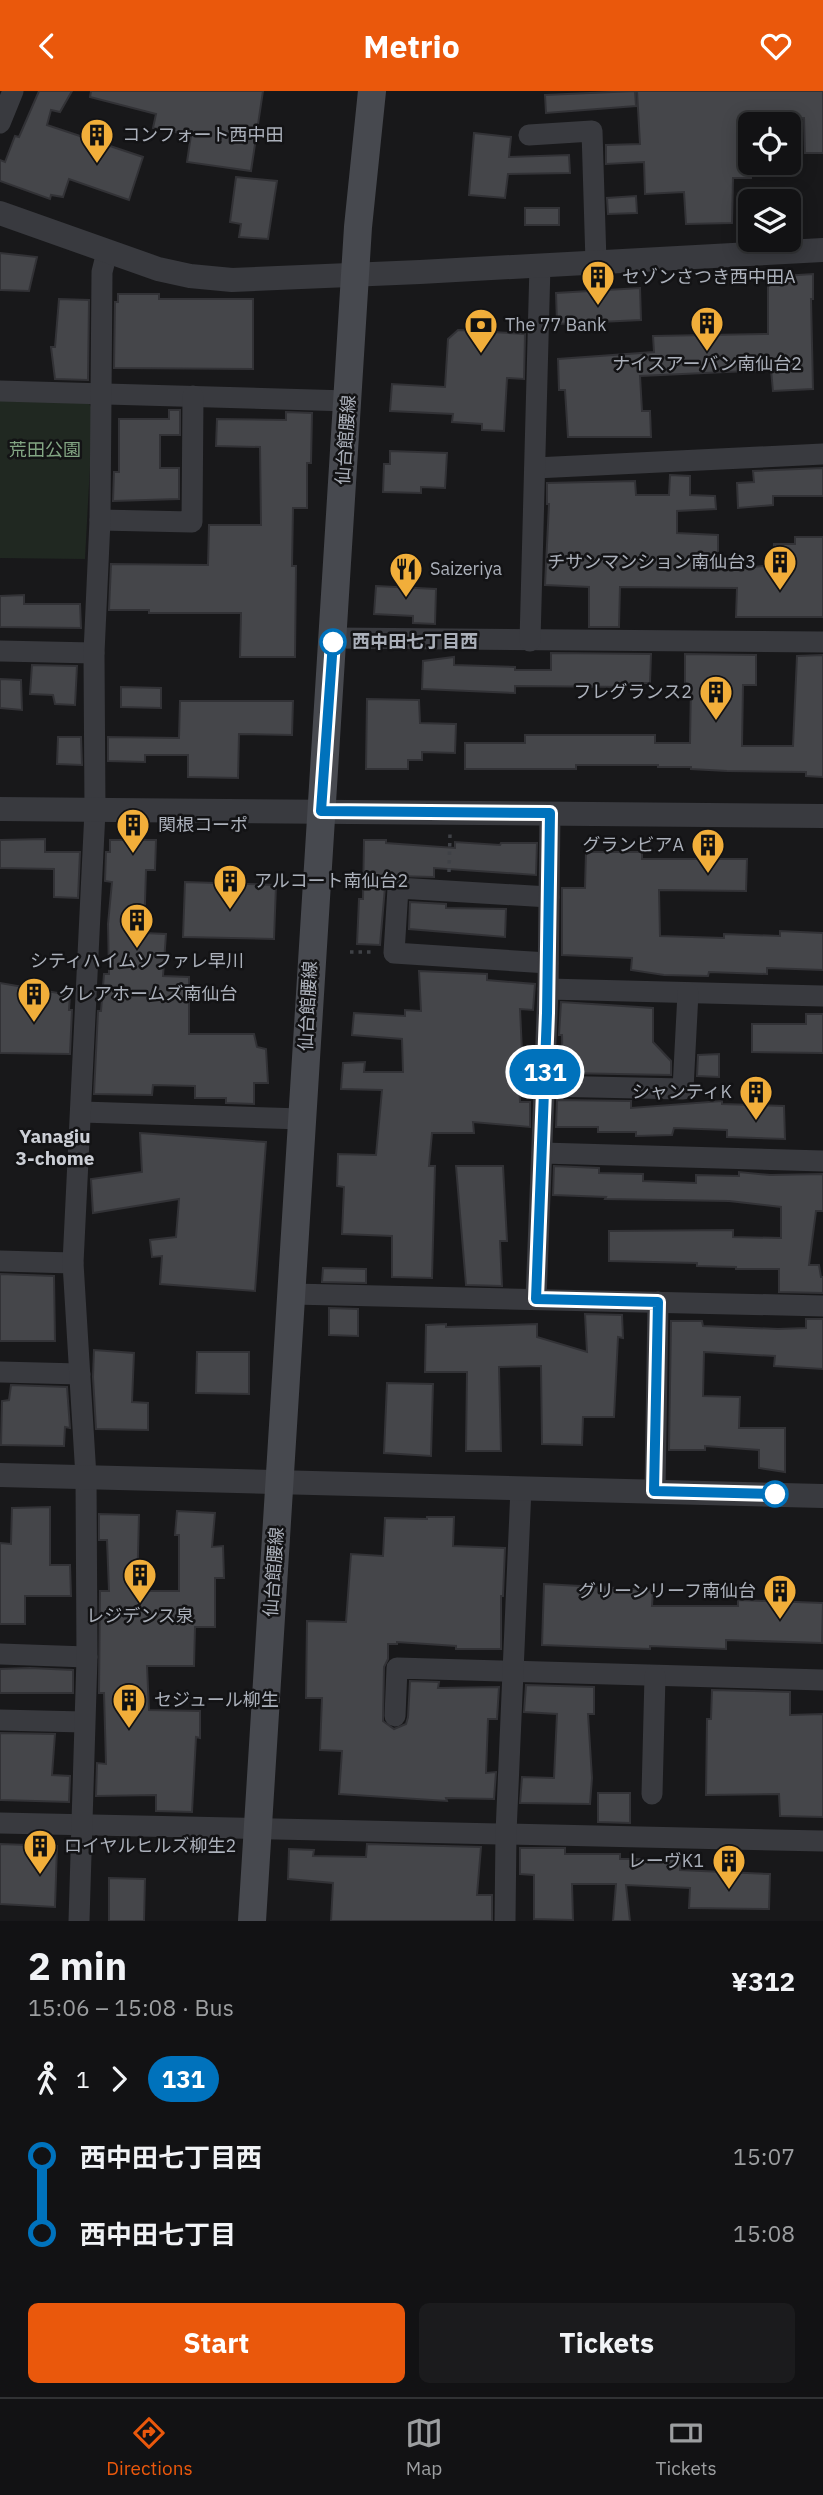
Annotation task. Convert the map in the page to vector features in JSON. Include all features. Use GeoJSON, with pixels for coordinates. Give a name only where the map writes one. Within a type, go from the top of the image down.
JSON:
{"type":"FeatureCollection","features":[{"type":"Feature","properties":{"kind":"main road","name":"仙台館腰線"},"geometry":{"type":"LineString","coordinates":[[251,1921],[355,275],[372,91]]}},
{"type":"Feature","properties":{"kind":"street"},"geometry":{"type":"LineString","coordinates":[[0,123],[13,91]]}},
{"type":"Feature","properties":{"kind":"street"},"geometry":{"type":"LineString","coordinates":[[529,135],[592,131],[596,262]]}},
{"type":"Feature","properties":{"kind":"street"},"geometry":{"type":"LineString","coordinates":[[0,213],[158,269],[190,276],[232,279],[823,250]]}},
{"type":"Feature","properties":{"kind":"street"},"geometry":{"type":"LineString","coordinates":[[79,1921],[87,1657],[86,1477],[74,1263],[95,811],[94,653],[100,520],[102,272],[107,252]]}},
{"type":"Feature","properties":{"kind":"street"},"geometry":{"type":"LineString","coordinates":[[530,641],[540,265]]}},
{"type":"Feature","properties":{"kind":"street"},"geometry":{"type":"LineString","coordinates":[[0,391],[348,401]]}},
{"type":"Feature","properties":{"kind":"street"},"geometry":{"type":"LineString","coordinates":[[100,520],[192,522],[193,396]]}},
{"type":"Feature","properties":{"kind":"street"},"geometry":{"type":"LineString","coordinates":[[535,468],[823,454]]}},
{"type":"Feature","properties":{"kind":"street"},"geometry":{"type":"LineString","coordinates":[[333,638],[823,642]]}},
{"type":"Feature","properties":{"kind":"street"},"geometry":{"type":"LineString","coordinates":[[0,651],[94,653]]}},
{"type":"Feature","properties":{"kind":"street"},"geometry":{"type":"LineString","coordinates":[[0,809],[823,816]]}},
{"type":"Feature","properties":{"kind":"street"},"geometry":{"type":"LineString","coordinates":[[536,1299],[548,989],[550,813]]}},
{"type":"Feature","properties":{"kind":"street"},"geometry":{"type":"LineString","coordinates":[[548,963],[394,953],[398,888],[549,897]]}},
{"type":"Feature","properties":{"kind":"street"},"geometry":{"type":"LineString","coordinates":[[548,989],[823,996]]}},
{"type":"Feature","properties":{"kind":"street"},"geometry":{"type":"LineString","coordinates":[[545,1087],[683,1089],[688,993]]}},
{"type":"Feature","properties":{"kind":"street"},"geometry":{"type":"LineString","coordinates":[[82,1112],[302,1119]]}},
{"type":"Feature","properties":{"kind":"street"},"geometry":{"type":"LineString","coordinates":[[542,1153],[823,1161]]}},
{"type":"Feature","properties":{"kind":"street"},"geometry":{"type":"LineString","coordinates":[[0,1262],[74,1263]]}},
{"type":"Feature","properties":{"kind":"street"},"geometry":{"type":"LineString","coordinates":[[292,1294],[823,1306]]}},
{"type":"Feature","properties":{"kind":"street"},"geometry":{"type":"LineString","coordinates":[[654,1491],[658,1302]]}},
{"type":"Feature","properties":{"kind":"street"},"geometry":{"type":"LineString","coordinates":[[0,1372],[80,1374]]}},
{"type":"Feature","properties":{"kind":"street"},"geometry":{"type":"LineString","coordinates":[[0,1475],[823,1496]]}},
{"type":"Feature","properties":{"kind":"street"},"geometry":{"type":"LineString","coordinates":[[505,1921],[506,1833],[521,1488]]}},
{"type":"Feature","properties":{"kind":"street"},"geometry":{"type":"LineString","coordinates":[[0,1654],[87,1657]]}},
{"type":"Feature","properties":{"kind":"street"},"geometry":{"type":"LineString","coordinates":[[395,1716],[397,1668],[823,1680]]}},
{"type":"Feature","properties":{"kind":"street"},"geometry":{"type":"LineString","coordinates":[[652,1794],[655,1676]]}},
{"type":"Feature","properties":{"kind":"street"},"geometry":{"type":"LineString","coordinates":[[0,1720],[84,1721]]}},
{"type":"Feature","properties":{"kind":"street"},"geometry":{"type":"LineString","coordinates":[[0,1823],[823,1841]]}},
{"type":"Feature","properties":{"kind":"path"},"geometry":{"type":"LineString","coordinates":[[449,891],[450,834]]}},
{"type":"Feature","properties":{"kind":"green space","name":"荒田公園"},"geometry":{"type":"Polygon","coordinates":[[[0,399],[86,399],[93,410],[85,559],[0,558],[0,399]]]}},
{"type":"Feature","properties":{"kind":"building"},"geometry":{"type":"Polygon","coordinates":[[[39,91],[72,91],[60,112],[51,110],[47,125],[143,157],[129,200],[69,179],[63,197],[51,195],[50,199],[0,181],[0,160],[5,162],[15,136],[19,137],[39,91]]]}},
{"type":"Feature","properties":{"kind":"building"},"geometry":{"type":"Polygon","coordinates":[[[91,91],[263,91],[251,171],[187,162],[191,135],[153,128],[156,114],[90,97],[91,91]]]}},
{"type":"Feature","properties":{"kind":"building"},"geometry":{"type":"Polygon","coordinates":[[[635,91],[636,106],[546,113],[545,95],[635,91]]]}},
{"type":"Feature","properties":{"kind":"building"},"geometry":{"type":"Polygon","coordinates":[[[637,91],[823,91],[823,153],[805,153],[804,118],[801,118],[801,112],[738,112],[738,175],[751,175],[751,178],[733,178],[732,223],[686,224],[684,192],[645,194],[644,162],[606,164],[606,145],[640,144],[637,91]]]}},
{"type":"Feature","properties":{"kind":"building"},"geometry":{"type":"Polygon","coordinates":[[[474,133],[511,137],[509,157],[569,155],[570,173],[508,174],[505,198],[469,195],[474,133]]]}},
{"type":"Feature","properties":{"kind":"building"},"geometry":{"type":"Polygon","coordinates":[[[236,177],[277,181],[268,239],[239,237],[241,224],[230,222],[236,177]]]}},
{"type":"Feature","properties":{"kind":"building"},"geometry":{"type":"Polygon","coordinates":[[[636,196],[637,213],[608,214],[607,198],[636,196]]]}},
{"type":"Feature","properties":{"kind":"building"},"geometry":{"type":"Polygon","coordinates":[[[525,208],[559,208],[559,225],[525,225],[525,208]]]}},
{"type":"Feature","properties":{"kind":"building"},"geometry":{"type":"Polygon","coordinates":[[[0,253],[37,257],[29,291],[0,290],[0,253]]]}},
{"type":"Feature","properties":{"kind":"building"},"geometry":{"type":"Polygon","coordinates":[[[813,274],[813,389],[773,391],[771,370],[640,376],[642,411],[650,411],[651,437],[568,437],[565,390],[559,390],[558,359],[654,352],[653,336],[768,334],[768,277],[813,274]]]}},
{"type":"Feature","properties":{"kind":"building","name":"セゾンさつき西中田A"},"geometry":{"type":"Polygon","coordinates":[[[640,288],[641,320],[557,324],[556,293],[640,288]]]}},
{"type":"Feature","properties":{"kind":"building"},"geometry":{"type":"Polygon","coordinates":[[[118,294],[159,294],[159,299],[253,299],[253,369],[114,368],[115,302],[118,302],[118,294]]]}},
{"type":"Feature","properties":{"kind":"building"},"geometry":{"type":"Polygon","coordinates":[[[59,299],[89,300],[88,380],[55,379],[51,347],[55,347],[59,299]]]}},
{"type":"Feature","properties":{"kind":"building"},"geometry":{"type":"Polygon","coordinates":[[[458,330],[525,334],[524,379],[507,378],[504,431],[482,430],[482,424],[452,422],[453,414],[390,411],[392,384],[445,387],[448,339],[458,330]]]}},
{"type":"Feature","properties":{"kind":"building"},"geometry":{"type":"Polygon","coordinates":[[[169,410],[180,410],[180,435],[160,435],[160,468],[179,468],[179,499],[113,501],[114,472],[119,472],[119,419],[169,419],[169,410]]]}},
{"type":"Feature","properties":{"kind":"building"},"geometry":{"type":"Polygon","coordinates":[[[286,412],[312,413],[311,463],[307,463],[307,508],[293,508],[292,566],[296,566],[295,657],[240,657],[241,613],[109,610],[111,564],[208,565],[209,525],[261,525],[260,447],[216,446],[217,419],[286,420],[286,412]]]}},
{"type":"Feature","properties":{"kind":"building"},"geometry":{"type":"Polygon","coordinates":[[[390,451],[447,453],[445,488],[421,487],[421,493],[383,492],[384,464],[390,464],[390,451]]]}},
{"type":"Feature","properties":{"kind":"building"},"geometry":{"type":"Polygon","coordinates":[[[823,468],[823,496],[773,496],[773,505],[738,508],[737,483],[754,482],[753,471],[823,468]]]}},
{"type":"Feature","properties":{"kind":"building"},"geometry":{"type":"Polygon","coordinates":[[[670,475],[690,476],[690,495],[715,496],[716,509],[677,511],[677,533],[718,535],[718,570],[774,565],[774,544],[795,544],[795,537],[823,537],[823,617],[736,617],[737,588],[620,587],[619,627],[589,627],[589,587],[545,585],[549,504],[547,483],[635,481],[636,495],[669,495],[670,475]]]}},
{"type":"Feature","properties":{"kind":"building"},"geometry":{"type":"Polygon","coordinates":[[[376,586],[436,589],[435,624],[413,623],[413,616],[374,614],[376,586]]]}},
{"type":"Feature","properties":{"kind":"building"},"geometry":{"type":"Polygon","coordinates":[[[24,595],[24,604],[80,604],[81,628],[0,627],[0,596],[24,595]]]}},
{"type":"Feature","properties":{"kind":"building"},"geometry":{"type":"Polygon","coordinates":[[[551,653],[651,654],[650,683],[633,683],[633,687],[515,686],[515,693],[422,689],[423,661],[454,657],[454,665],[551,670],[551,653]]]}},
{"type":"Feature","properties":{"kind":"building"},"geometry":{"type":"Polygon","coordinates":[[[685,654],[756,655],[756,685],[743,685],[742,746],[793,746],[797,656],[823,655],[823,777],[806,776],[806,772],[727,771],[658,765],[576,765],[576,769],[465,769],[465,743],[525,743],[525,735],[655,735],[655,743],[690,743],[691,685],[685,685],[685,654]]]}},
{"type":"Feature","properties":{"kind":"building"},"geometry":{"type":"Polygon","coordinates":[[[32,665],[77,666],[75,705],[55,704],[53,695],[30,694],[32,665]]]}},
{"type":"Feature","properties":{"kind":"building"},"geometry":{"type":"Polygon","coordinates":[[[0,679],[21,680],[22,710],[0,708],[0,679]]]}},
{"type":"Feature","properties":{"kind":"building"},"geometry":{"type":"Polygon","coordinates":[[[121,687],[161,688],[161,708],[121,707],[121,687]]]}},
{"type":"Feature","properties":{"kind":"building"},"geometry":{"type":"Polygon","coordinates":[[[367,699],[419,700],[420,723],[456,724],[455,753],[422,752],[422,760],[408,760],[408,769],[366,769],[367,699]]]}},
{"type":"Feature","properties":{"kind":"building"},"geometry":{"type":"Polygon","coordinates":[[[180,701],[293,701],[292,735],[239,734],[238,778],[188,777],[188,755],[145,755],[145,762],[108,761],[108,737],[179,738],[180,701]]]}},
{"type":"Feature","properties":{"kind":"building"},"geometry":{"type":"Polygon","coordinates":[[[58,737],[81,737],[82,765],[57,764],[58,737]]]}},
{"type":"Feature","properties":{"kind":"building"},"geometry":{"type":"Polygon","coordinates":[[[45,839],[45,852],[80,852],[78,898],[54,897],[54,869],[0,868],[0,840],[45,839]]]}},
{"type":"Feature","properties":{"kind":"building"},"geometry":{"type":"Polygon","coordinates":[[[110,840],[156,840],[155,870],[146,870],[144,933],[166,934],[163,976],[189,977],[189,1034],[254,1034],[257,1047],[266,1049],[268,1083],[254,1083],[254,1104],[226,1103],[226,1098],[195,1098],[195,1086],[153,1085],[152,1095],[94,1094],[98,1011],[101,1011],[104,974],[109,974],[108,924],[112,882],[105,881],[106,852],[110,852],[110,840]]]}},
{"type":"Feature","properties":{"kind":"building"},"geometry":{"type":"Polygon","coordinates":[[[364,840],[455,848],[455,842],[500,845],[537,843],[536,875],[434,868],[434,877],[393,876],[385,887],[380,945],[357,944],[359,899],[363,899],[364,840]]]}},
{"type":"Feature","properties":{"kind":"building"},"geometry":{"type":"Polygon","coordinates":[[[586,852],[642,852],[642,859],[747,859],[746,891],[659,890],[660,936],[724,938],[724,934],[780,936],[780,931],[823,933],[823,970],[767,968],[767,974],[709,972],[708,976],[664,975],[631,970],[632,958],[562,955],[562,888],[585,888],[586,852]]]}},
{"type":"Feature","properties":{"kind":"building","name":"アルコート南仙台2"},"geometry":{"type":"Polygon","coordinates":[[[185,882],[276,885],[274,939],[183,937],[185,882]]]}},
{"type":"Feature","properties":{"kind":"building"},"geometry":{"type":"Polygon","coordinates":[[[410,902],[446,904],[446,908],[506,909],[505,937],[409,929],[410,902]]]}},
{"type":"Feature","properties":{"kind":"building"},"geometry":{"type":"Polygon","coordinates":[[[419,971],[487,974],[487,980],[535,984],[533,1010],[520,1009],[522,1052],[518,1052],[520,1102],[530,1102],[530,1127],[473,1122],[474,1133],[432,1133],[429,1166],[435,1166],[432,1278],[392,1277],[392,1236],[342,1234],[344,1187],[337,1186],[338,1154],[376,1155],[382,1090],[341,1089],[343,1063],[365,1062],[364,1072],[403,1072],[402,1039],[352,1035],[354,1013],[405,1016],[405,1010],[421,1011],[419,971]]]}},
{"type":"Feature","properties":{"kind":"building","name":"クレアホームズ南仙台"},"geometry":{"type":"Polygon","coordinates":[[[0,983],[70,995],[70,1054],[0,1053],[0,983]]]}},
{"type":"Feature","properties":{"kind":"building"},"geometry":{"type":"Polygon","coordinates":[[[561,1002],[653,1008],[653,1042],[671,1061],[671,1075],[563,1073],[562,1035],[559,1035],[561,1002]]]}},
{"type":"Feature","properties":{"kind":"building"},"geometry":{"type":"Polygon","coordinates":[[[806,1014],[823,1014],[823,1053],[752,1052],[752,1024],[806,1024],[806,1014]]]}},
{"type":"Feature","properties":{"kind":"building"},"geometry":{"type":"Polygon","coordinates":[[[719,1054],[719,1077],[697,1076],[698,1055],[719,1054]]]}},
{"type":"Feature","properties":{"kind":"building"},"geometry":{"type":"Polygon","coordinates":[[[557,1100],[631,1101],[631,1108],[722,1101],[722,1104],[784,1106],[785,1139],[727,1137],[727,1130],[674,1128],[672,1135],[636,1136],[636,1132],[598,1132],[598,1127],[556,1127],[557,1100]]]}},
{"type":"Feature","properties":{"kind":"building"},"geometry":{"type":"Polygon","coordinates":[[[140,1133],[266,1142],[255,1291],[160,1284],[162,1256],[152,1257],[150,1240],[176,1237],[179,1199],[93,1213],[91,1179],[142,1172],[140,1133]]]}},
{"type":"Feature","properties":{"kind":"building"},"geometry":{"type":"Polygon","coordinates":[[[456,1166],[503,1166],[507,1241],[500,1241],[502,1286],[466,1285],[456,1166]]]}},
{"type":"Feature","properties":{"kind":"building"},"geometry":{"type":"Polygon","coordinates":[[[554,1166],[599,1168],[599,1173],[643,1174],[643,1181],[696,1183],[696,1175],[739,1176],[739,1172],[770,1175],[823,1174],[823,1211],[816,1211],[809,1265],[819,1265],[823,1277],[823,1293],[779,1292],[779,1269],[736,1269],[697,1266],[697,1263],[609,1261],[609,1231],[733,1230],[733,1237],[781,1238],[781,1207],[729,1201],[605,1199],[606,1197],[553,1195],[554,1166]]]}},
{"type":"Feature","properties":{"kind":"building"},"geometry":{"type":"Polygon","coordinates":[[[323,1268],[366,1269],[366,1283],[322,1282],[323,1268]]]}},
{"type":"Feature","properties":{"kind":"building"},"geometry":{"type":"Polygon","coordinates":[[[0,1274],[54,1276],[55,1341],[0,1341],[0,1274]]]}},
{"type":"Feature","properties":{"kind":"building"},"geometry":{"type":"Polygon","coordinates":[[[329,1308],[358,1309],[358,1336],[329,1335],[329,1308]]]}},
{"type":"Feature","properties":{"kind":"building"},"geometry":{"type":"Polygon","coordinates":[[[585,1314],[622,1315],[623,1338],[618,1337],[614,1417],[583,1417],[582,1445],[542,1444],[541,1366],[499,1367],[501,1451],[466,1451],[467,1372],[425,1372],[426,1325],[446,1324],[446,1327],[537,1324],[537,1337],[587,1352],[585,1314]]]}},
{"type":"Feature","properties":{"kind":"building"},"geometry":{"type":"Polygon","coordinates":[[[806,1319],[823,1319],[823,1369],[774,1366],[775,1356],[704,1352],[703,1396],[740,1397],[739,1428],[785,1428],[785,1472],[759,1468],[759,1450],[705,1446],[705,1450],[669,1450],[671,1321],[702,1321],[703,1326],[778,1329],[806,1328],[806,1319]]]}},
{"type":"Feature","properties":{"kind":"building"},"geometry":{"type":"Polygon","coordinates":[[[94,1350],[134,1353],[132,1402],[148,1403],[148,1430],[96,1429],[94,1350]]]}},
{"type":"Feature","properties":{"kind":"building"},"geometry":{"type":"Polygon","coordinates":[[[197,1352],[249,1352],[249,1394],[196,1393],[197,1352]]]}},
{"type":"Feature","properties":{"kind":"building"},"geometry":{"type":"Polygon","coordinates":[[[387,1383],[433,1384],[431,1456],[384,1453],[387,1383]]]}},
{"type":"Feature","properties":{"kind":"building"},"geometry":{"type":"Polygon","coordinates":[[[11,1385],[67,1387],[70,1428],[65,1427],[64,1446],[1,1445],[2,1401],[9,1400],[11,1385]]]}},
{"type":"Feature","properties":{"kind":"building"},"geometry":{"type":"Polygon","coordinates":[[[50,1507],[50,1565],[70,1565],[71,1596],[25,1596],[25,1624],[0,1624],[0,1543],[11,1544],[12,1508],[50,1507]]]}},
{"type":"Feature","properties":{"kind":"building"},"geometry":{"type":"Polygon","coordinates":[[[177,1511],[215,1513],[212,1547],[223,1546],[224,1578],[215,1578],[215,1627],[195,1627],[194,1666],[147,1666],[149,1710],[200,1711],[200,1738],[196,1737],[192,1812],[156,1811],[156,1795],[96,1796],[97,1763],[106,1764],[104,1693],[99,1693],[100,1591],[109,1591],[107,1540],[99,1540],[99,1514],[139,1515],[137,1591],[179,1591],[179,1535],[175,1535],[177,1511]]]}},
{"type":"Feature","properties":{"kind":"building"},"geometry":{"type":"Polygon","coordinates":[[[454,1517],[453,1546],[505,1548],[501,1649],[456,1649],[456,1646],[397,1642],[388,1644],[388,1659],[384,1667],[383,1721],[394,1729],[406,1724],[410,1681],[439,1682],[438,1688],[499,1687],[497,1719],[488,1719],[486,1773],[496,1772],[494,1799],[446,1798],[447,1801],[339,1794],[342,1751],[320,1750],[322,1698],[306,1698],[307,1621],[346,1622],[351,1554],[383,1556],[385,1518],[454,1517]]]}},
{"type":"Feature","properties":{"kind":"building"},"geometry":{"type":"Polygon","coordinates":[[[544,1584],[653,1590],[652,1606],[738,1606],[738,1600],[823,1603],[822,1643],[726,1640],[726,1649],[542,1645],[544,1584]]]}},
{"type":"Feature","properties":{"kind":"building"},"geometry":{"type":"Polygon","coordinates":[[[0,1669],[73,1670],[73,1693],[0,1693],[0,1669]]]}},
{"type":"Feature","properties":{"kind":"building"},"geometry":{"type":"Polygon","coordinates":[[[526,1685],[594,1687],[594,1714],[588,1714],[592,1778],[590,1804],[520,1803],[522,1777],[554,1778],[557,1714],[524,1712],[526,1685]]]}},
{"type":"Feature","properties":{"kind":"building"},"geometry":{"type":"Polygon","coordinates":[[[712,1690],[790,1692],[790,1715],[823,1714],[823,1817],[780,1816],[779,1794],[706,1795],[707,1719],[711,1719],[712,1690]]]}},
{"type":"Feature","properties":{"kind":"building"},"geometry":{"type":"Polygon","coordinates":[[[0,1733],[55,1734],[52,1775],[70,1776],[69,1802],[0,1800],[0,1733]]]}},
{"type":"Feature","properties":{"kind":"building"},"geometry":{"type":"Polygon","coordinates":[[[598,1793],[630,1793],[630,1823],[598,1822],[598,1793]]]}},
{"type":"Feature","properties":{"kind":"building"},"geometry":{"type":"Polygon","coordinates":[[[0,1844],[57,1846],[55,1907],[0,1904],[0,1844]]]}},
{"type":"Feature","properties":{"kind":"building"},"geometry":{"type":"Polygon","coordinates":[[[367,1844],[481,1847],[477,1895],[492,1895],[492,1921],[331,1921],[333,1883],[288,1879],[289,1849],[314,1850],[313,1856],[366,1857],[367,1844]]]}},
{"type":"Feature","properties":{"kind":"building"},"geometry":{"type":"Polygon","coordinates":[[[520,1848],[565,1848],[565,1854],[620,1854],[620,1859],[681,1859],[680,1870],[770,1874],[769,1909],[689,1908],[690,1888],[626,1885],[630,1921],[613,1921],[616,1884],[572,1884],[573,1920],[534,1919],[534,1875],[520,1874],[520,1848]]]}},
{"type":"Feature","properties":{"kind":"building"},"geometry":{"type":"Polygon","coordinates":[[[109,1878],[145,1879],[144,1921],[109,1921],[109,1878]]]}},
{"type":"Feature","properties":{"kind":"bus line","name":"131"},"geometry":{"type":"LineString","coordinates":[[333,642],[321,811],[550,813],[547,1013],[536,1299],[658,1302],[654,1491],[775,1494]]}},
{"type":"Feature","properties":{"kind":"place","name":"コンフォート西中田"},"geometry":{"type":"Point","coordinates":[97,165]}},
{"type":"Feature","properties":{"kind":"place","name":"セゾンさつき西中田A"},"geometry":{"type":"Point","coordinates":[598,307]}},
{"type":"Feature","properties":{"kind":"place","name":"ナイスアーバン南仙台2"},"geometry":{"type":"Point","coordinates":[707,353]}},
{"type":"Feature","properties":{"kind":"place","name":"The 77 Bank"},"geometry":{"type":"Point","coordinates":[481,355]}},
{"type":"Feature","properties":{"kind":"place","name":"チサンマンション南仙台3"},"geometry":{"type":"Point","coordinates":[780,592]}},
{"type":"Feature","properties":{"kind":"place","name":"Saizeriya"},"geometry":{"type":"Point","coordinates":[406,599]}},
{"type":"Feature","properties":{"kind":"place","name":"西中田七丁目西"},"geometry":{"type":"Point","coordinates":[333,642]}},
{"type":"Feature","properties":{"kind":"place","name":"フレグランス2"},"geometry":{"type":"Point","coordinates":[716,722]}},
{"type":"Feature","properties":{"kind":"place","name":"関根コーポ"},"geometry":{"type":"Point","coordinates":[133,855]}},
{"type":"Feature","properties":{"kind":"place","name":"グランビアA"},"geometry":{"type":"Point","coordinates":[708,875]}},
{"type":"Feature","properties":{"kind":"place","name":"アルコート南仙台2"},"geometry":{"type":"Point","coordinates":[230,911]}},
{"type":"Feature","properties":{"kind":"place","name":"シティハイムソファレ早川"},"geometry":{"type":"Point","coordinates":[137,950]}},
{"type":"Feature","properties":{"kind":"place","name":"クレアホームズ南仙台"},"geometry":{"type":"Point","coordinates":[34,1024]}},
{"type":"Feature","properties":{"kind":"place","name":"シャンティK"},"geometry":{"type":"Point","coordinates":[756,1122]}},
{"type":"Feature","properties":{"kind":"place","name":"レジデンス泉"},"geometry":{"type":"Point","coordinates":[140,1605]}},
{"type":"Feature","properties":{"kind":"place","name":"グリーンリーフ南仙台"},"geometry":{"type":"Point","coordinates":[780,1621]}},
{"type":"Feature","properties":{"kind":"place","name":"セジュール柳生"},"geometry":{"type":"Point","coordinates":[129,1730]}},
{"type":"Feature","properties":{"kind":"place","name":"ロイヤルヒルズ柳生2"},"geometry":{"type":"Point","coordinates":[40,1876]}},
{"type":"Feature","properties":{"kind":"place","name":"レーヴK1"},"geometry":{"type":"Point","coordinates":[729,1891]}},
{"type":"Feature","properties":{"kind":"district","name":"Yanagiu 3-chome"},"geometry":{"type":"Point","coordinates":[55,1147]}}]}
